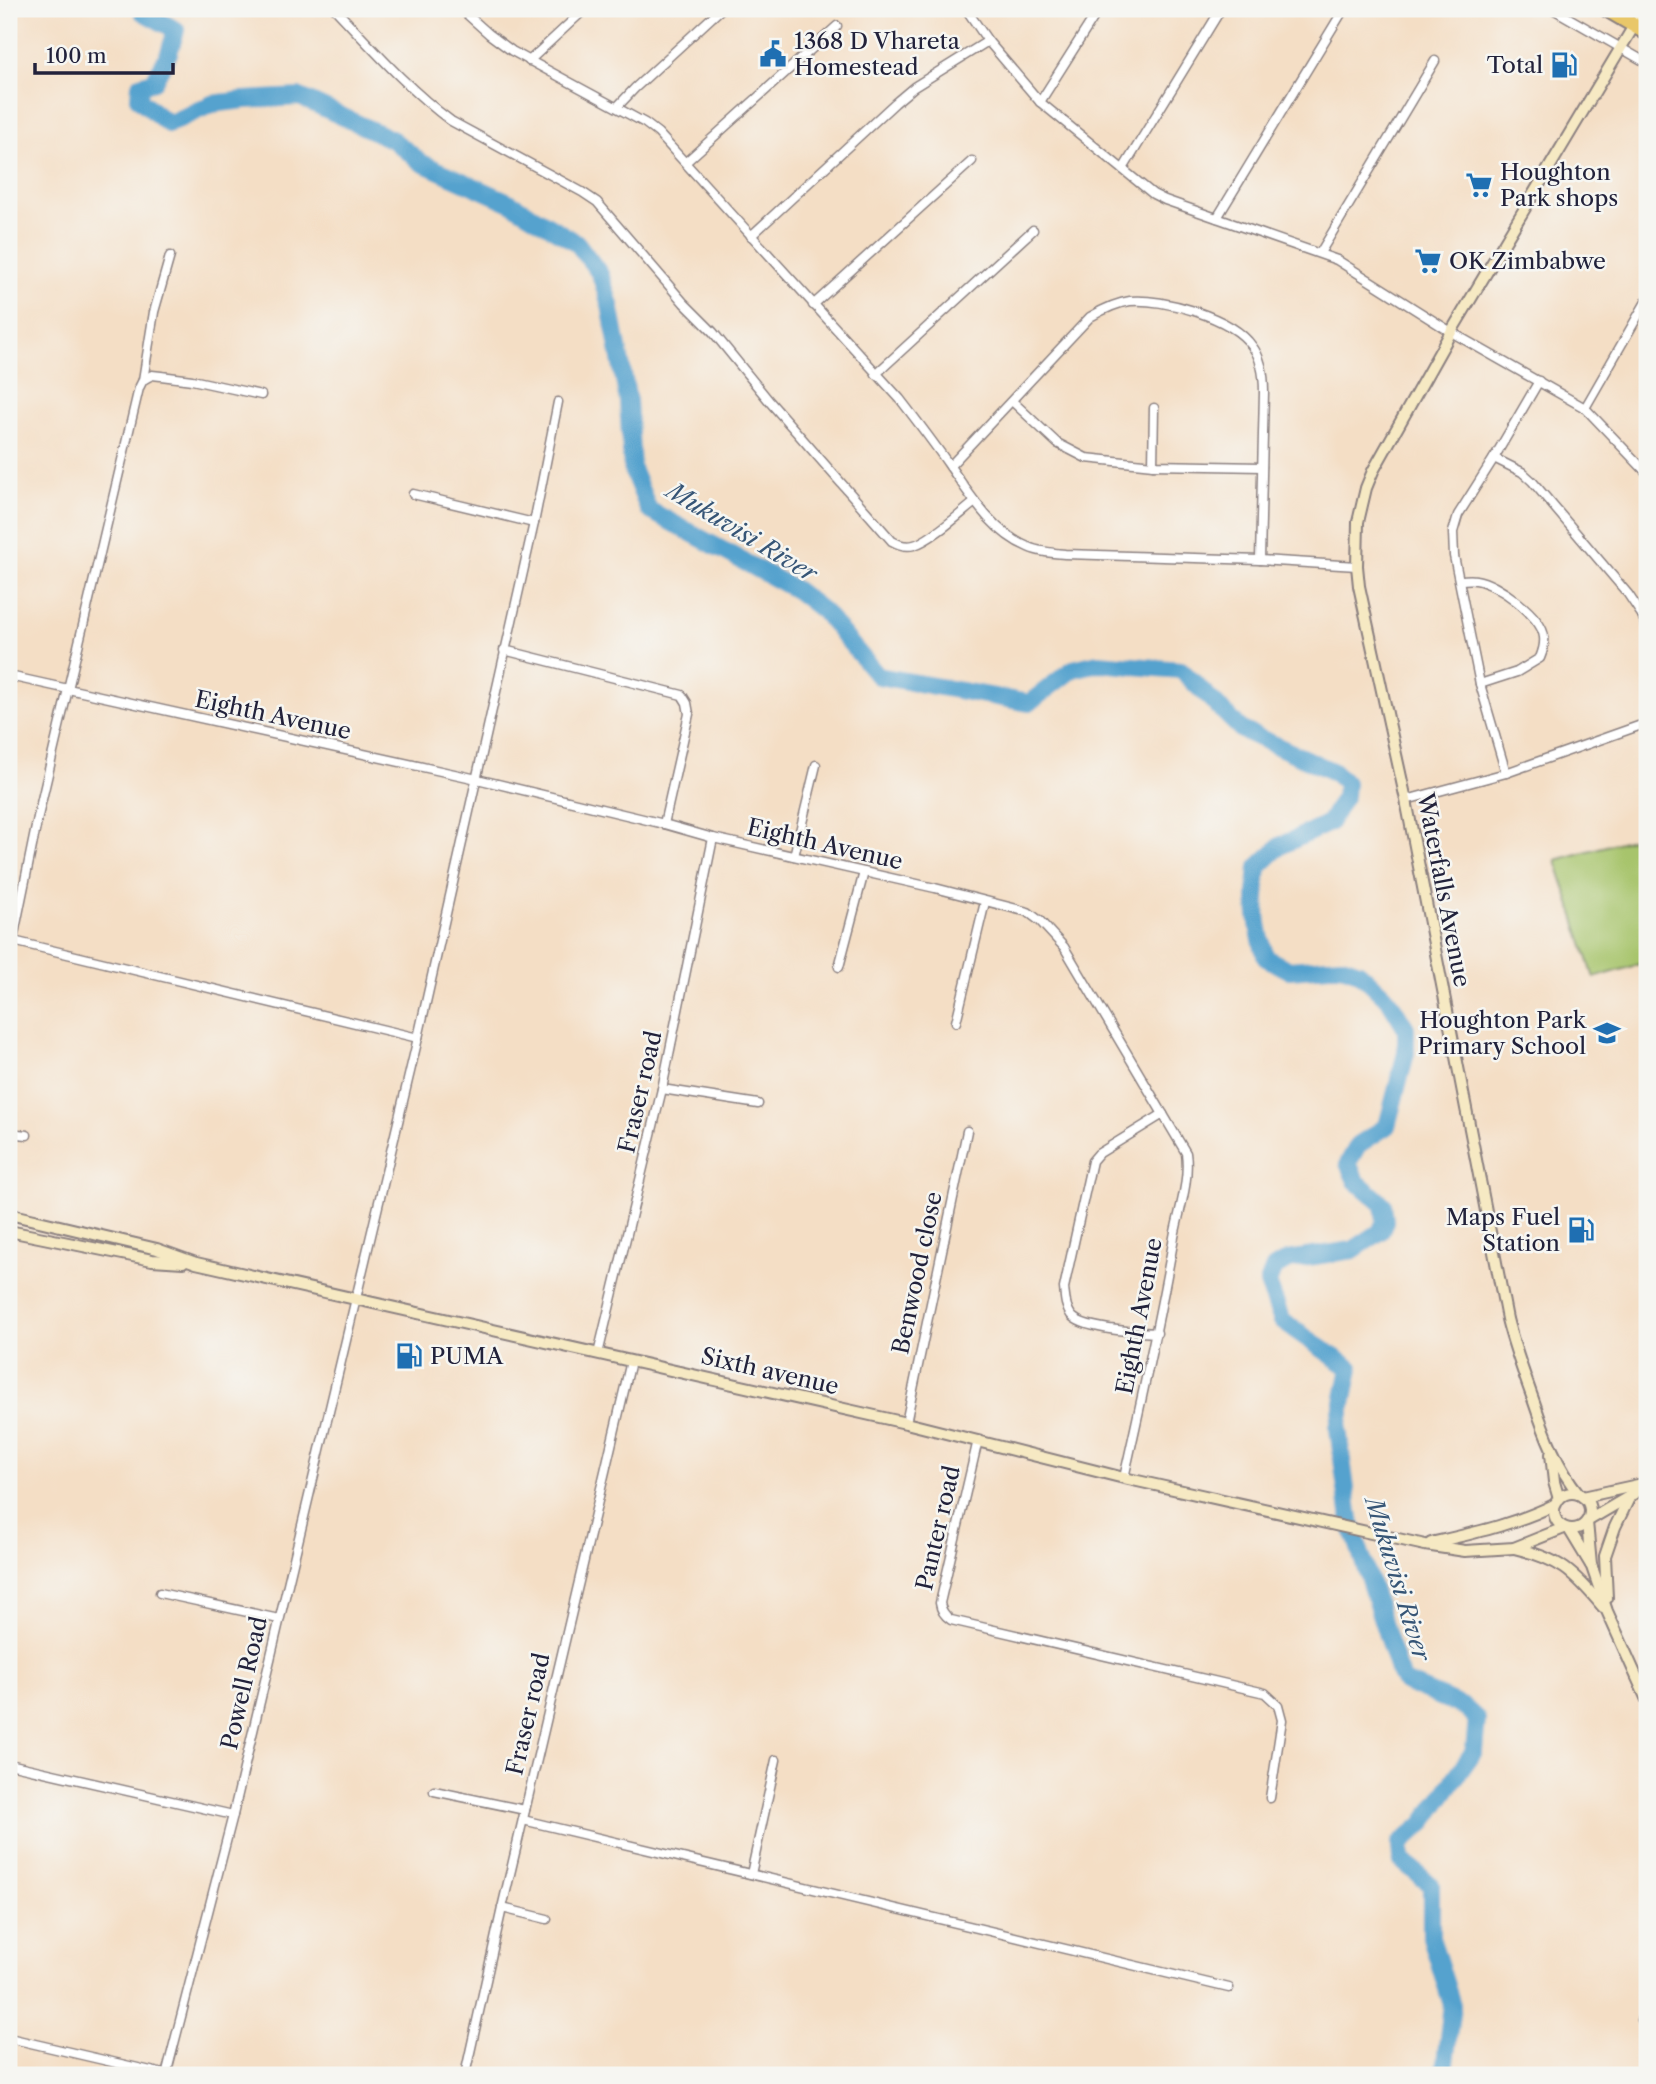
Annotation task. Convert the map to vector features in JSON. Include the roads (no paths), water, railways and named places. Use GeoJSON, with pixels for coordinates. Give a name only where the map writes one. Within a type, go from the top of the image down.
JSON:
{"type":"FeatureCollection","features":[{"type":"Feature","properties":{"kind":"highway"},"geometry":{"type":"LineString","coordinates":[[1606,9],[1647,33]]}},
{"type":"Feature","properties":{"kind":"main road","name":"Waterfalls Avenue"},"geometry":{"type":"LineString","coordinates":[[1581,1496],[1566,1477],[1550,1448],[1517,1356],[1504,1307],[1406,800],[1364,611],[1357,566],[1358,523],[1363,497],[1373,471],[1398,424],[1644,9]]}},
{"type":"Feature","properties":{"kind":"main road"},"geometry":{"type":"LineString","coordinates":[[9,1214],[157,1249],[196,1263]]}},
{"type":"Feature","properties":{"kind":"main road"},"geometry":{"type":"LineString","coordinates":[[9,1231],[152,1260],[196,1263]]}},
{"type":"Feature","properties":{"kind":"main road","name":"Sixth avenue"},"geometry":{"type":"LineString","coordinates":[[196,1263],[906,1423],[1124,1478],[1425,1545],[1465,1551],[1514,1548]]}},
{"type":"Feature","properties":{"kind":"main road","name":"Waterfalls Avenue"},"geometry":{"type":"LineString","coordinates":[[1550,1448],[1557,1502]]}},
{"type":"Feature","properties":{"kind":"main road"},"geometry":{"type":"LineString","coordinates":[[1425,1545],[1495,1528],[1537,1514],[1568,1494],[1581,1496],[1647,1485]]}},
{"type":"Feature","properties":{"kind":"main road"},"geometry":{"type":"LineString","coordinates":[[1514,1548],[1567,1529],[1582,1527],[1647,1485]]}},
{"type":"Feature","properties":{"kind":"main road"},"geometry":{"type":"LineString","coordinates":[[1581,1496],[1590,1507],[1588,1521],[1592,1567],[1607,1611],[1647,1700]]}},
{"type":"Feature","properties":{"kind":"main road"},"geometry":{"type":"LineString","coordinates":[[1607,1611],[1605,1556],[1629,1498]]}},
{"type":"Feature","properties":{"kind":"main road"},"geometry":{"type":"LineString","coordinates":[[1557,1502],[1555,1515],[1592,1567]]}},
{"type":"Feature","properties":{"kind":"main road"},"geometry":{"type":"LineString","coordinates":[[1514,1548],[1536,1553],[1563,1566],[1583,1583],[1607,1611]]}},
{"type":"Feature","properties":{"kind":"street"},"geometry":{"type":"LineString","coordinates":[[335,9],[436,110],[451,121],[597,202],[684,303],[713,332],[770,402],[892,541],[907,546],[922,542],[975,502]]}},
{"type":"Feature","properties":{"kind":"street"},"geometry":{"type":"LineString","coordinates":[[461,9],[489,34],[529,61],[645,123],[686,162],[917,421],[975,502],[1016,541],[1029,548],[1047,552],[1357,566]]}},
{"type":"Feature","properties":{"kind":"street"},"geometry":{"type":"LineString","coordinates":[[529,61],[585,9]]}},
{"type":"Feature","properties":{"kind":"street"},"geometry":{"type":"LineString","coordinates":[[617,107],[721,9]]}},
{"type":"Feature","properties":{"kind":"street"},"geometry":{"type":"LineString","coordinates":[[966,9],[988,41],[1040,102],[1153,194],[1337,260],[1451,332],[1586,408],[1647,473]]}},
{"type":"Feature","properties":{"kind":"street"},"geometry":{"type":"LineString","coordinates":[[1040,102],[1099,9]]}},
{"type":"Feature","properties":{"kind":"street"},"geometry":{"type":"LineString","coordinates":[[1123,169],[1222,9]]}},
{"type":"Feature","properties":{"kind":"street"},"geometry":{"type":"LineString","coordinates":[[1217,218],[1344,9]]}},
{"type":"Feature","properties":{"kind":"street"},"geometry":{"type":"LineString","coordinates":[[1553,9],[1647,63]]}},
{"type":"Feature","properties":{"kind":"street"},"geometry":{"type":"LineString","coordinates":[[686,162],[837,26]]}},
{"type":"Feature","properties":{"kind":"street"},"geometry":{"type":"LineString","coordinates":[[751,236],[895,103],[988,41]]}},
{"type":"Feature","properties":{"kind":"street"},"geometry":{"type":"LineString","coordinates":[[1320,253],[1435,61]]}},
{"type":"Feature","properties":{"kind":"street"},"geometry":{"type":"LineString","coordinates":[[814,305],[972,161]]}},
{"type":"Feature","properties":{"kind":"street"},"geometry":{"type":"LineString","coordinates":[[876,374],[1033,230]]}},
{"type":"Feature","properties":{"kind":"street"},"geometry":{"type":"LineString","coordinates":[[9,959],[39,812],[143,380],[154,312],[170,256]]}},
{"type":"Feature","properties":{"kind":"street"},"geometry":{"type":"LineString","coordinates":[[1586,408],[1647,300]]}},
{"type":"Feature","properties":{"kind":"street"},"geometry":{"type":"LineString","coordinates":[[950,466],[1090,317],[1127,301],[1172,304],[1224,324],[1242,334],[1254,347],[1264,375],[1260,560]]}},
{"type":"Feature","properties":{"kind":"street"},"geometry":{"type":"LineString","coordinates":[[143,380],[152,376],[192,380],[261,395]]}},
{"type":"Feature","properties":{"kind":"street"},"geometry":{"type":"LineString","coordinates":[[1506,773],[1480,684],[1454,556],[1453,532],[1458,514],[1539,381]]}},
{"type":"Feature","properties":{"kind":"street"},"geometry":{"type":"LineString","coordinates":[[1012,401],[1057,443],[1079,455],[1103,461],[1153,465],[1262,467]]}},
{"type":"Feature","properties":{"kind":"street","name":"Powell Road"},"geometry":{"type":"LineString","coordinates":[[167,2075],[233,1815],[418,1038],[534,523],[558,402]]}},
{"type":"Feature","properties":{"kind":"street"},"geometry":{"type":"LineString","coordinates":[[1153,465],[1154,408]]}},
{"type":"Feature","properties":{"kind":"street"},"geometry":{"type":"LineString","coordinates":[[1494,458],[1522,472],[1532,481],[1628,594],[1643,615],[1647,628]]}},
{"type":"Feature","properties":{"kind":"street"},"geometry":{"type":"LineString","coordinates":[[413,494],[534,523]]}},
{"type":"Feature","properties":{"kind":"street"},"geometry":{"type":"LineString","coordinates":[[1460,580],[1477,580],[1493,585],[1535,618],[1544,638],[1545,646],[1540,658],[1532,664],[1480,684]]}},
{"type":"Feature","properties":{"kind":"street"},"geometry":{"type":"LineString","coordinates":[[504,650],[682,695],[689,714],[664,824]]}},
{"type":"Feature","properties":{"kind":"street","name":"Eighth Avenue"},"geometry":{"type":"LineString","coordinates":[[9,676],[477,779],[1028,912],[1064,947],[1184,1148],[1186,1159],[1157,1333],[1124,1478]]}},
{"type":"Feature","properties":{"kind":"street"},"geometry":{"type":"LineString","coordinates":[[1406,800],[1506,773],[1647,723]]}},
{"type":"Feature","properties":{"kind":"street"},"geometry":{"type":"LineString","coordinates":[[794,856],[816,765]]}},
{"type":"Feature","properties":{"kind":"street","name":"Fraser road"},"geometry":{"type":"LineString","coordinates":[[598,1354],[662,1088],[713,838]]}},
{"type":"Feature","properties":{"kind":"street"},"geometry":{"type":"LineString","coordinates":[[839,967],[864,872]]}},
{"type":"Feature","properties":{"kind":"street"},"geometry":{"type":"LineString","coordinates":[[956,1022],[985,902]]}},
{"type":"Feature","properties":{"kind":"street"},"geometry":{"type":"LineString","coordinates":[[11,941],[418,1038]]}},
{"type":"Feature","properties":{"kind":"street"},"geometry":{"type":"LineString","coordinates":[[662,1088],[758,1104]]}},
{"type":"Feature","properties":{"kind":"street"},"geometry":{"type":"LineString","coordinates":[[1157,1333],[1116,1331],[1076,1319],[1066,1306],[1064,1288],[1091,1161],[1163,1114]]}},
{"type":"Feature","properties":{"kind":"street","name":"Benwood close"},"geometry":{"type":"LineString","coordinates":[[906,1423],[967,1131]]}},
{"type":"Feature","properties":{"kind":"street"},"geometry":{"type":"LineString","coordinates":[[9,1133],[27,1135]]}},
{"type":"Feature","properties":{"kind":"street","name":"Fraser road"},"geometry":{"type":"LineString","coordinates":[[466,2075],[502,1908],[631,1361]]}},
{"type":"Feature","properties":{"kind":"street","name":"Panter road"},"geometry":{"type":"LineString","coordinates":[[978,1440],[940,1603],[943,1613],[951,1620],[1265,1693],[1278,1705],[1282,1720],[1270,1798]]}},
{"type":"Feature","properties":{"kind":"street"},"geometry":{"type":"LineString","coordinates":[[160,1593],[279,1619]]}},
{"type":"Feature","properties":{"kind":"street"},"geometry":{"type":"LineString","coordinates":[[751,1874],[776,1760]]}},
{"type":"Feature","properties":{"kind":"street"},"geometry":{"type":"LineString","coordinates":[[9,1764],[233,1815]]}},
{"type":"Feature","properties":{"kind":"street"},"geometry":{"type":"LineString","coordinates":[[434,1791],[751,1874],[1229,1988]]}},
{"type":"Feature","properties":{"kind":"street"},"geometry":{"type":"LineString","coordinates":[[502,1908],[547,1919]]}},
{"type":"Feature","properties":{"kind":"street"},"geometry":{"type":"LineString","coordinates":[[9,2038],[167,2075]]}},
{"type":"Feature","properties":{"kind":"waterway","name":"Mukuvisi River"},"geometry":{"type":"LineString","coordinates":[[143,9],[143,12],[176,30],[169,53],[154,81],[140,85],[139,99],[168,124],[212,104],[300,97],[393,140],[422,163],[511,203],[577,243],[600,274],[610,305],[628,401],[632,469],[649,510],[796,590],[823,611],[878,676],[1029,703],[1073,669],[1098,663],[1181,670],[1242,730],[1334,772],[1346,783],[1345,795],[1329,823],[1280,846],[1258,867],[1257,912],[1266,958],[1289,970],[1342,966],[1359,972],[1389,1000],[1406,1028],[1406,1053],[1387,1126],[1358,1145],[1348,1163],[1356,1181],[1383,1204],[1385,1221],[1380,1232],[1353,1250],[1288,1260],[1274,1268],[1268,1283],[1282,1321],[1350,1368],[1338,1428],[1350,1520],[1398,1670],[1404,1682],[1464,1707],[1477,1719],[1474,1751],[1423,1824],[1400,1844],[1401,1860],[1431,1885],[1431,1937],[1452,2005],[1444,2071],[1441,2075]]}},
{"type":"Feature","properties":{"kind":"place","name":"1368 D Vhareta Homestead"},"geometry":{"type":"Point","coordinates":[773,54]}},
{"type":"Feature","properties":{"kind":"place","name":"Total"},"geometry":{"type":"Point","coordinates":[1564,65]}},
{"type":"Feature","properties":{"kind":"place","name":"Houghton Park shops"},"geometry":{"type":"Point","coordinates":[1479,185]}},
{"type":"Feature","properties":{"kind":"place","name":"OK Zimbabwe"},"geometry":{"type":"Point","coordinates":[1428,261]}},
{"type":"Feature","properties":{"kind":"place","name":"Houghton Park Primary School"},"geometry":{"type":"Point","coordinates":[1607,1033]}},
{"type":"Feature","properties":{"kind":"place","name":"Maps Fuel Station"},"geometry":{"type":"Point","coordinates":[1581,1230]}},
{"type":"Feature","properties":{"kind":"place","name":"PUMA"},"geometry":{"type":"Point","coordinates":[409,1356]}}]}
